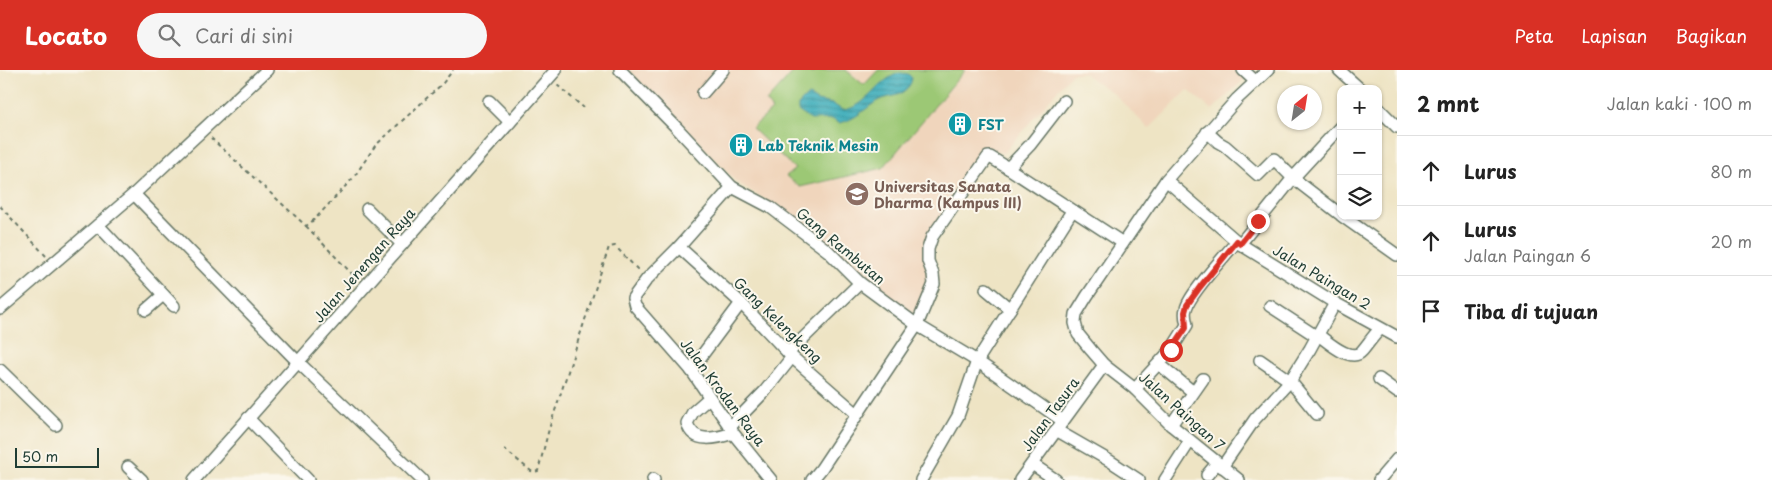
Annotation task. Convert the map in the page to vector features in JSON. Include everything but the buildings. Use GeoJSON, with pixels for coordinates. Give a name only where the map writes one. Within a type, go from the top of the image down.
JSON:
{"type":"FeatureCollection","features":[{"type":"Feature","properties":{"kind":"street"},"geometry":{"type":"LineString","coordinates":[[0,309],[134,194],[267,70]]}},
{"type":"Feature","properties":{"kind":"street","name":"Gang Rambutan"},"geometry":{"type":"LineString","coordinates":[[620,70],[676,126],[732,187],[770,207],[828,251],[860,282],[917,326],[977,361],[1063,421]]}},
{"type":"Feature","properties":{"kind":"street"},"geometry":{"type":"LineString","coordinates":[[703,93],[723,70]]}},
{"type":"Feature","properties":{"kind":"street"},"geometry":{"type":"LineString","coordinates":[[1243,70],[1255,81]]}},
{"type":"Feature","properties":{"kind":"street","name":"Jalan Paingan 7"},"geometry":{"type":"LineString","coordinates":[[1239,480],[1171,425],[1135,389],[1104,365],[1078,334],[1075,324],[1076,314],[1087,296],[1166,180],[1207,132],[1255,81],[1268,70]]}},
{"type":"Feature","properties":{"kind":"street"},"geometry":{"type":"LineString","coordinates":[[1339,70],[1356,85]]}},
{"type":"Feature","properties":{"kind":"street","name":"Jalan Jenengan Raya"},"geometry":{"type":"LineString","coordinates":[[196,479],[552,74]]}},
{"type":"Feature","properties":{"kind":"street"},"geometry":{"type":"LineString","coordinates":[[1008,168],[1030,145],[1064,101]]}},
{"type":"Feature","properties":{"kind":"street"},"geometry":{"type":"LineString","coordinates":[[489,102],[510,122]]}},
{"type":"Feature","properties":{"kind":"street"},"geometry":{"type":"LineString","coordinates":[[1382,112],[1397,127]]}},
{"type":"Feature","properties":{"kind":"street"},"geometry":{"type":"LineString","coordinates":[[1135,389],[1171,350],[1186,328],[1185,312],[1187,305],[1200,287],[1293,178],[1337,130]]}},
{"type":"Feature","properties":{"kind":"street"},"geometry":{"type":"LineString","coordinates":[[1207,132],[1218,142],[1226,146],[1258,176],[1274,158],[1293,178],[1337,213]]}},
{"type":"Feature","properties":{"kind":"street"},"geometry":{"type":"LineString","coordinates":[[812,480],[822,469],[917,326],[934,284],[933,274],[928,261],[928,249],[932,237],[988,157],[1123,243]]}},
{"type":"Feature","properties":{"kind":"street","name":"Jalan Paingan 2"},"geometry":{"type":"LineString","coordinates":[[1166,180],[1238,243],[1335,303],[1397,337]]}},
{"type":"Feature","properties":{"kind":"street","name":"Jalan Krodan Raya"},"geometry":{"type":"LineString","coordinates":[[732,187],[679,247],[647,279],[633,298],[633,303],[690,370],[732,430],[771,480]]}},
{"type":"Feature","properties":{"kind":"street"},"geometry":{"type":"LineString","coordinates":[[134,194],[298,362],[422,480]]}},
{"type":"Feature","properties":{"kind":"street"},"geometry":{"type":"LineString","coordinates":[[367,209],[402,244]]}},
{"type":"Feature","properties":{"kind":"street"},"geometry":{"type":"LineString","coordinates":[[921,480],[958,416],[977,361],[1072,211]]}},
{"type":"Feature","properties":{"kind":"street"},"geometry":{"type":"LineString","coordinates":[[1347,220],[1397,255]]}},
{"type":"Feature","properties":{"kind":"street"},"geometry":{"type":"LineString","coordinates":[[98,225],[174,306]]}},
{"type":"Feature","properties":{"kind":"street","name":"Gang Kelengkeng"},"geometry":{"type":"LineString","coordinates":[[679,247],[741,303],[790,355],[858,414]]}},
{"type":"Feature","properties":{"kind":"street"},"geometry":{"type":"LineString","coordinates":[[709,398],[692,412],[687,424],[688,429],[693,434],[701,438],[716,438],[732,430],[765,391],[790,355],[860,282]]}},
{"type":"Feature","properties":{"kind":"street"},"geometry":{"type":"LineString","coordinates":[[986,289],[1010,310]]}},
{"type":"Feature","properties":{"kind":"street"},"geometry":{"type":"LineString","coordinates":[[146,310],[163,295]]}},
{"type":"Feature","properties":{"kind":"street"},"geometry":{"type":"LineString","coordinates":[[690,370],[741,303]]}},
{"type":"Feature","properties":{"kind":"street"},"geometry":{"type":"LineString","coordinates":[[1207,475],[1220,465],[1255,418],[1290,381],[1335,303]]}},
{"type":"Feature","properties":{"kind":"street"},"geometry":{"type":"LineString","coordinates":[[1270,306],[1344,353],[1353,355],[1361,352],[1380,329]]}},
{"type":"Feature","properties":{"kind":"street"},"geometry":{"type":"LineString","coordinates":[[1260,360],[1290,381],[1317,414]]}},
{"type":"Feature","properties":{"kind":"street"},"geometry":{"type":"LineString","coordinates":[[1158,364],[1194,392]]}},
{"type":"Feature","properties":{"kind":"street","name":"Jalan Tasura"},"geometry":{"type":"LineString","coordinates":[[1020,480],[1104,365]]}},
{"type":"Feature","properties":{"kind":"street"},"geometry":{"type":"LineString","coordinates":[[0,370],[56,425]]}},
{"type":"Feature","properties":{"kind":"street"},"geometry":{"type":"LineString","coordinates":[[1171,425],[1203,378]]}},
{"type":"Feature","properties":{"kind":"street"},"geometry":{"type":"LineString","coordinates":[[1379,379],[1397,392]]}},
{"type":"Feature","properties":{"kind":"street"},"geometry":{"type":"LineString","coordinates":[[248,418],[308,480]]}},
{"type":"Feature","properties":{"kind":"street"},"geometry":{"type":"LineString","coordinates":[[1056,430],[1104,457],[1139,480]]}},
{"type":"Feature","properties":{"kind":"street"},"geometry":{"type":"LineString","coordinates":[[1165,480],[1190,441]]}},
{"type":"Feature","properties":{"kind":"street"},"geometry":{"type":"LineString","coordinates":[[1380,480],[1397,459]]}},
{"type":"Feature","properties":{"kind":"street"},"geometry":{"type":"LineString","coordinates":[[1032,464],[1056,480]]}},
{"type":"Feature","properties":{"kind":"street"},"geometry":{"type":"LineString","coordinates":[[128,467],[142,480]]}},
{"type":"Feature","properties":{"kind":"path"},"geometry":{"type":"LineString","coordinates":[[306,226],[315,219],[354,177],[375,146],[443,83],[454,70]]}},
{"type":"Feature","properties":{"kind":"path"},"geometry":{"type":"LineString","coordinates":[[552,74],[584,108]]}},
{"type":"Feature","properties":{"kind":"path"},"geometry":{"type":"LineString","coordinates":[[203,131],[306,226],[364,287]]}},
{"type":"Feature","properties":{"kind":"path"},"geometry":{"type":"LineString","coordinates":[[0,206],[53,264]]}},
{"type":"Feature","properties":{"kind":"path"},"geometry":{"type":"LineString","coordinates":[[504,449],[530,471],[538,472],[549,429],[609,247],[615,246],[647,279]]}},
{"type":"Feature","properties":{"kind":"shaded area","name":"Universitas Sanata Dharma (Kampus III)"},"geometry":{"type":"Polygon","coordinates":[[[628,70],[1254,70],[1212,110],[1188,90],[1149,129],[1113,93],[1083,73],[1072,73],[1004,153],[989,151],[924,246],[929,281],[916,319],[865,281],[774,205],[736,182],[628,70]]]}},
{"type":"Feature","properties":{"kind":"green space"},"geometry":{"type":"Polygon","coordinates":[[[795,70],[807,70],[813,74],[817,70],[846,70],[864,85],[878,70],[965,70],[883,168],[800,187],[786,176],[795,169],[752,128],[772,110],[766,102],[795,70]]]}},
{"type":"Feature","properties":{"kind":"water"},"geometry":{"type":"Polygon","coordinates":[[[900,73],[908,74],[912,78],[906,90],[879,100],[855,117],[845,121],[839,123],[832,119],[811,120],[798,111],[798,105],[808,95],[817,101],[833,104],[842,110],[851,108],[866,99],[892,76],[900,73]]]}},
{"type":"Feature","properties":{"kind":"place","name":"FST"},"geometry":{"type":"Point","coordinates":[960,124]}},
{"type":"Feature","properties":{"kind":"place","name":"Lab Teknik Mesin"},"geometry":{"type":"Point","coordinates":[741,145]}},
{"type":"Feature","properties":{"kind":"place","name":"Universitas Sanata Dharma (Kampus III)"},"geometry":{"type":"Point","coordinates":[857,194]}},
{"type":"Feature","properties":{"kind":"route"},"geometry":{"type":"LineString","coordinates":[[1171,350],[1186,328],[1185,312],[1187,305],[1237,241],[1240,244],[1258,221]]}}]}
